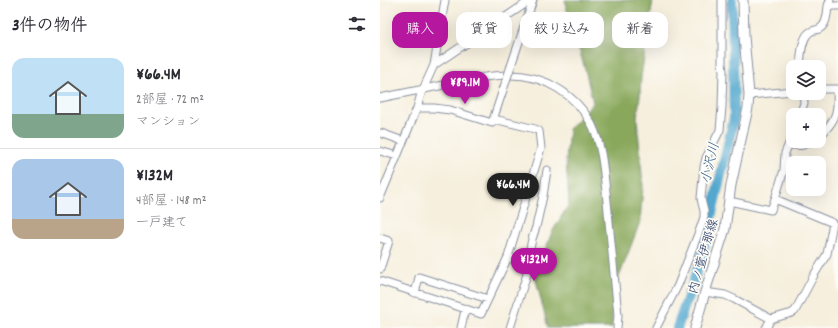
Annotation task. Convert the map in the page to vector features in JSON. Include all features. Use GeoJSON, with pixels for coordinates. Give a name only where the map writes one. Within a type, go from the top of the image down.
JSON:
{"type":"FeatureCollection","features":[{"type":"Feature","properties":{"kind":"main road","name":"内ノ萱伊那線"},"geometry":{"type":"LineString","coordinates":[[695,328],[725,229],[731,185],[748,108],[749,95],[744,36],[743,0]]}},
{"type":"Feature","properties":{"kind":"street"},"geometry":{"type":"LineString","coordinates":[[380,198],[434,65],[445,0]]}},
{"type":"Feature","properties":{"kind":"street"},"geometry":{"type":"LineString","coordinates":[[434,65],[532,0]]}},
{"type":"Feature","properties":{"kind":"street"},"geometry":{"type":"LineString","coordinates":[[417,108],[450,110],[492,123],[512,66],[532,0]]}},
{"type":"Feature","properties":{"kind":"street"},"geometry":{"type":"LineString","coordinates":[[656,328],[678,285],[704,217],[702,203],[704,167],[706,158],[720,130],[722,107],[722,0]]}},
{"type":"Feature","properties":{"kind":"street"},"geometry":{"type":"LineString","coordinates":[[800,60],[801,48],[810,31],[823,26],[825,23],[829,3],[838,6]]}},
{"type":"Feature","properties":{"kind":"street"},"geometry":{"type":"LineString","coordinates":[[380,98],[466,80],[500,75],[521,75],[535,78],[553,85],[572,98],[592,124],[598,141],[604,168],[618,328]]}},
{"type":"Feature","properties":{"kind":"street"},"geometry":{"type":"LineString","coordinates":[[826,89],[838,89],[836,112],[826,130]]}},
{"type":"Feature","properties":{"kind":"street"},"geometry":{"type":"LineString","coordinates":[[749,95],[786,92]]}},
{"type":"Feature","properties":{"kind":"street"},"geometry":{"type":"LineString","coordinates":[[380,281],[481,314],[508,257],[540,148],[539,131],[494,119]]}},
{"type":"Feature","properties":{"kind":"street"},"geometry":{"type":"LineString","coordinates":[[382,133],[403,141]]}},
{"type":"Feature","properties":{"kind":"street"},"geometry":{"type":"LineString","coordinates":[[729,201],[771,210],[783,176],[787,148]]}},
{"type":"Feature","properties":{"kind":"street"},"geometry":{"type":"LineString","coordinates":[[380,151],[397,156]]}},
{"type":"Feature","properties":{"kind":"street"},"geometry":{"type":"LineString","coordinates":[[510,328],[527,274],[527,262],[543,196],[547,170]]}},
{"type":"Feature","properties":{"kind":"street"},"geometry":{"type":"LineString","coordinates":[[705,292],[725,295],[771,319],[795,311],[827,254],[833,223],[775,199]]}},
{"type":"Feature","properties":{"kind":"street"},"geometry":{"type":"LineString","coordinates":[[380,238],[389,241],[380,269]]}},
{"type":"Feature","properties":{"kind":"street"},"geometry":{"type":"LineString","coordinates":[[508,257],[527,262]]}},
{"type":"Feature","properties":{"kind":"street"},"geometry":{"type":"LineString","coordinates":[[415,293],[419,277],[488,299]]}},
{"type":"Feature","properties":{"kind":"street"},"geometry":{"type":"LineString","coordinates":[[461,328],[465,310]]}},
{"type":"Feature","properties":{"kind":"street"},"geometry":{"type":"LineString","coordinates":[[766,328],[771,319]]}},
{"type":"Feature","properties":{"kind":"green space"},"geometry":{"type":"Polygon","coordinates":[[[565,0],[653,0],[651,12],[612,12],[612,48],[646,48],[637,118],[643,186],[640,222],[613,293],[612,328],[548,328],[535,276],[552,232],[569,204],[566,160],[569,129],[593,103],[579,48],[604,48],[604,12],[568,12],[565,0]]]}},
{"type":"Feature","properties":{"kind":"waterway","name":"小沢川"},"geometry":{"type":"LineString","coordinates":[[677,328],[702,256],[734,118],[732,0]]}}]}
